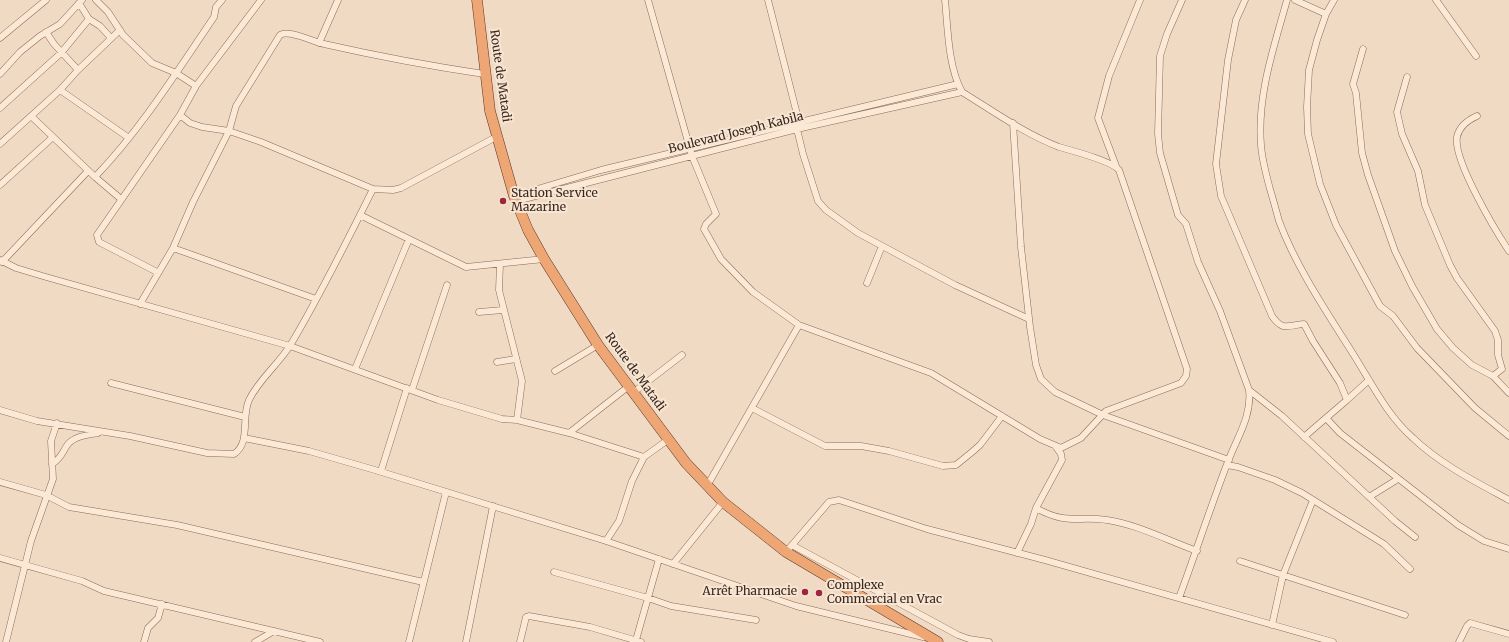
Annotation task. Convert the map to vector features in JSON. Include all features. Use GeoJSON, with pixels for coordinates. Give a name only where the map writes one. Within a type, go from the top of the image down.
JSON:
{"type":"FeatureCollection","features":[{"type":"Feature","properties":{"kind":"highway","name":"Route de Matadi"},"geometry":{"type":"LineString","coordinates":[[477,0],[484,74],[490,111],[496,137],[515,198],[544,259],[598,345],[669,439],[707,486],[723,502],[789,548],[936,641]]}},
{"type":"Feature","properties":{"kind":"street"},"geometry":{"type":"LineString","coordinates":[[0,38],[46,0]]}},
{"type":"Feature","properties":{"kind":"street"},"geometry":{"type":"LineString","coordinates":[[96,0],[108,12],[120,30],[152,63],[176,73],[196,86]]}},
{"type":"Feature","properties":{"kind":"street"},"geometry":{"type":"LineString","coordinates":[[95,177],[142,124],[214,17],[216,7],[222,0]]}},
{"type":"Feature","properties":{"kind":"street"},"geometry":{"type":"LineString","coordinates":[[157,272],[99,242],[97,235],[180,115],[196,86],[261,0]]}},
{"type":"Feature","properties":{"kind":"street"},"geometry":{"type":"LineString","coordinates":[[319,43],[338,0]]}},
{"type":"Feature","properties":{"kind":"street"},"geometry":{"type":"LineString","coordinates":[[648,0],[691,152],[716,214],[706,224],[704,229],[721,259],[753,292],[799,325],[931,373],[1056,447],[1063,456],[1036,508],[1032,524],[1017,553]]}},
{"type":"Feature","properties":{"kind":"street"},"geometry":{"type":"LineString","coordinates":[[768,0],[799,122],[797,130],[818,201],[826,210],[858,233],[955,285],[1029,319]]}},
{"type":"Feature","properties":{"kind":"street"},"geometry":{"type":"LineString","coordinates":[[945,0],[950,52],[958,84],[962,92],[1013,123],[1054,145],[1116,166]]}},
{"type":"Feature","properties":{"kind":"street"},"geometry":{"type":"LineString","coordinates":[[1056,447],[1061,448],[1081,438],[1106,411],[1181,383],[1186,376],[1187,369],[1119,170],[1116,166],[1098,118],[1109,76],[1140,0]]}},
{"type":"Feature","properties":{"kind":"street"},"geometry":{"type":"LineString","coordinates":[[1179,598],[1228,462],[1247,418],[1251,402],[1249,390],[1220,311],[1198,262],[1186,224],[1178,215],[1160,153],[1158,134],[1160,56],[1166,34],[1182,0]]}},
{"type":"Feature","properties":{"kind":"street"},"geometry":{"type":"LineString","coordinates":[[1245,0],[1236,20],[1232,39],[1216,146],[1216,164],[1221,196],[1272,316],[1279,325],[1285,327],[1304,324],[1312,341],[1340,383],[1347,400]]}},
{"type":"Feature","properties":{"kind":"street"},"geometry":{"type":"LineString","coordinates":[[1287,0],[1263,89],[1261,126],[1262,159],[1279,220],[1289,244],[1383,404],[1413,439],[1467,476],[1509,500]]}},
{"type":"Feature","properties":{"kind":"street"},"geometry":{"type":"LineString","coordinates":[[1295,0],[1326,14]]}},
{"type":"Feature","properties":{"kind":"street"},"geometry":{"type":"LineString","coordinates":[[1334,0],[1326,14],[1317,40],[1310,70],[1307,86],[1307,122],[1308,134],[1320,184],[1336,225],[1380,306],[1393,316],[1417,348],[1475,408],[1509,436]]}},
{"type":"Feature","properties":{"kind":"street"},"geometry":{"type":"LineString","coordinates":[[1436,0],[1476,56]]}},
{"type":"Feature","properties":{"kind":"street"},"geometry":{"type":"LineString","coordinates":[[0,74],[20,52],[46,32],[60,24],[80,2],[89,19],[100,26],[111,38]]}},
{"type":"Feature","properties":{"kind":"street"},"geometry":{"type":"LineString","coordinates":[[0,108],[61,53],[89,19]]}},
{"type":"Feature","properties":{"kind":"street"},"geometry":{"type":"LineString","coordinates":[[0,144],[60,90],[78,70],[120,30]]}},
{"type":"Feature","properties":{"kind":"street"},"geometry":{"type":"LineString","coordinates":[[46,32],[61,53],[70,60],[78,70]]}},
{"type":"Feature","properties":{"kind":"street"},"geometry":{"type":"LineString","coordinates":[[140,304],[157,272],[173,248],[193,202],[229,132],[236,106],[280,35],[287,33],[319,43],[432,66],[484,74]]}},
{"type":"Feature","properties":{"kind":"street"},"geometry":{"type":"LineString","coordinates":[[1363,49],[1353,86],[1356,93],[1362,153],[1377,204],[1395,251],[1437,329],[1465,360],[1493,376],[1509,393]]}},
{"type":"Feature","properties":{"kind":"street"},"geometry":{"type":"LineString","coordinates":[[1407,77],[1397,112],[1402,134],[1418,171],[1425,206],[1450,265],[1457,278],[1497,336],[1498,355],[1502,369],[1493,376]]}},
{"type":"Feature","properties":{"kind":"street","name":"Boulevard Joseph Kabila"},"geometry":{"type":"LineString","coordinates":[[515,198],[799,122],[958,84]]}},
{"type":"Feature","properties":{"kind":"street"},"geometry":{"type":"LineString","coordinates":[[60,90],[129,138]]}},
{"type":"Feature","properties":{"kind":"street","name":"Boulevard Joseph Kabila"},"geometry":{"type":"LineString","coordinates":[[691,152],[797,130],[962,92]]}},
{"type":"Feature","properties":{"kind":"street"},"geometry":{"type":"LineString","coordinates":[[180,115],[190,123],[229,132],[261,142],[374,189],[393,190],[401,188],[496,137]]}},
{"type":"Feature","properties":{"kind":"street"},"geometry":{"type":"LineString","coordinates":[[31,116],[88,171],[121,199]]}},
{"type":"Feature","properties":{"kind":"street"},"geometry":{"type":"LineString","coordinates":[[1477,116],[1463,126],[1459,132],[1457,139],[1459,154],[1485,212],[1509,251]]}},
{"type":"Feature","properties":{"kind":"street"},"geometry":{"type":"LineString","coordinates":[[1013,123],[1021,248],[1036,365],[1041,379],[1055,392],[1103,416],[1276,480],[1313,500],[1384,544],[1410,569]]}},
{"type":"Feature","properties":{"kind":"street"},"geometry":{"type":"LineString","coordinates":[[0,185],[53,137]]}},
{"type":"Feature","properties":{"kind":"street"},"geometry":{"type":"LineString","coordinates":[[88,171],[1,261],[46,278],[290,346],[409,389],[502,419],[517,420],[569,433],[644,457]]}},
{"type":"Feature","properties":{"kind":"street"},"geometry":{"type":"LineString","coordinates":[[0,410],[27,419],[57,423],[207,453],[228,455],[238,451],[244,438],[245,417],[249,401],[290,346],[332,273],[374,189]]}},
{"type":"Feature","properties":{"kind":"street"},"geometry":{"type":"LineString","coordinates":[[360,215],[462,266],[471,268],[544,259]]}},
{"type":"Feature","properties":{"kind":"street"},"geometry":{"type":"LineString","coordinates":[[355,369],[409,240]]}},
{"type":"Feature","properties":{"kind":"street"},"geometry":{"type":"LineString","coordinates":[[867,283],[882,246]]}},
{"type":"Feature","properties":{"kind":"street"},"geometry":{"type":"LineString","coordinates":[[173,248],[316,299]]}},
{"type":"Feature","properties":{"kind":"street"},"geometry":{"type":"LineString","coordinates":[[500,264],[499,290],[522,381],[517,420]]}},
{"type":"Feature","properties":{"kind":"street"},"geometry":{"type":"LineString","coordinates":[[381,471],[447,286]]}},
{"type":"Feature","properties":{"kind":"street"},"geometry":{"type":"LineString","coordinates":[[479,312],[503,310]]}},
{"type":"Feature","properties":{"kind":"street"},"geometry":{"type":"LineString","coordinates":[[707,486],[799,325]]}},
{"type":"Feature","properties":{"kind":"street"},"geometry":{"type":"LineString","coordinates":[[555,372],[598,345]]}},
{"type":"Feature","properties":{"kind":"street"},"geometry":{"type":"LineString","coordinates":[[569,433],[682,355]]}},
{"type":"Feature","properties":{"kind":"street"},"geometry":{"type":"LineString","coordinates":[[497,362],[516,359]]}},
{"type":"Feature","properties":{"kind":"street"},"geometry":{"type":"LineString","coordinates":[[1304,437],[1369,380]]}},
{"type":"Feature","properties":{"kind":"street"},"geometry":{"type":"LineString","coordinates":[[111,383],[245,417]]}},
{"type":"Feature","properties":{"kind":"street"},"geometry":{"type":"LineString","coordinates":[[1249,390],[1304,437],[1415,537]]}},
{"type":"Feature","properties":{"kind":"street"},"geometry":{"type":"LineString","coordinates":[[752,408],[825,446],[861,446],[889,451],[943,466],[956,465],[972,452],[980,445],[1002,416]]}},
{"type":"Feature","properties":{"kind":"street"},"geometry":{"type":"LineString","coordinates":[[1326,418],[1340,434],[1468,532],[1484,541],[1509,549]]}},
{"type":"Feature","properties":{"kind":"street"},"geometry":{"type":"LineString","coordinates":[[6,642],[25,564],[46,495],[53,479],[51,441],[57,423]]}},
{"type":"Feature","properties":{"kind":"street"},"geometry":{"type":"LineString","coordinates":[[52,464],[59,460],[67,446],[74,440],[101,432]]}},
{"type":"Feature","properties":{"kind":"street"},"geometry":{"type":"LineString","coordinates":[[244,438],[310,451],[381,471],[606,541],[796,606],[936,641]]}},
{"type":"Feature","properties":{"kind":"street"},"geometry":{"type":"LineString","coordinates":[[606,541],[619,521],[632,481],[644,457],[669,439]]}},
{"type":"Feature","properties":{"kind":"street"},"geometry":{"type":"LineString","coordinates":[[1369,497],[1398,479]]}},
{"type":"Feature","properties":{"kind":"street"},"geometry":{"type":"LineString","coordinates":[[0,482],[46,495],[69,507],[177,525],[424,582]]}},
{"type":"Feature","properties":{"kind":"street"},"geometry":{"type":"LineString","coordinates":[[409,642],[446,492]]}},
{"type":"Feature","properties":{"kind":"street"},"geometry":{"type":"LineString","coordinates":[[989,642],[969,639],[958,635],[789,548],[829,502],[839,500],[927,529],[1179,598],[1331,642]]}},
{"type":"Feature","properties":{"kind":"street"},"geometry":{"type":"LineString","coordinates":[[1272,626],[1283,575],[1313,500]]}},
{"type":"Feature","properties":{"kind":"street"},"geometry":{"type":"LineString","coordinates":[[672,564],[723,502]]}},
{"type":"Feature","properties":{"kind":"street"},"geometry":{"type":"LineString","coordinates":[[466,642],[493,506]]}},
{"type":"Feature","properties":{"kind":"street"},"geometry":{"type":"LineString","coordinates":[[1036,508],[1048,515],[1067,520],[1107,520],[1127,525],[1197,551]]}},
{"type":"Feature","properties":{"kind":"street"},"geometry":{"type":"LineString","coordinates":[[0,558],[82,581],[104,590],[320,642]]}},
{"type":"Feature","properties":{"kind":"street"},"geometry":{"type":"LineString","coordinates":[[520,642],[526,618],[529,616],[590,627],[638,641],[659,559]]}},
{"type":"Feature","properties":{"kind":"street"},"geometry":{"type":"LineString","coordinates":[[1240,561],[1405,615]]}},
{"type":"Feature","properties":{"kind":"street"},"geometry":{"type":"LineString","coordinates":[[554,572],[648,598],[671,606],[756,620]]}},
{"type":"Feature","properties":{"kind":"street"},"geometry":{"type":"LineString","coordinates":[[144,642],[148,628],[158,618],[162,604]]}},
{"type":"Feature","properties":{"kind":"street"},"geometry":{"type":"LineString","coordinates":[[1459,642],[1470,623],[1509,634]]}},
{"type":"Feature","properties":{"kind":"street"},"geometry":{"type":"LineString","coordinates":[[256,642],[274,631]]}},
{"type":"Feature","properties":{"kind":"place","name":"Station Service Mazarine"},"geometry":{"type":"Point","coordinates":[503,201]}},
{"type":"Feature","properties":{"kind":"place","name":"Arrêt Pharmacie"},"geometry":{"type":"Point","coordinates":[805,592]}},
{"type":"Feature","properties":{"kind":"place","name":"Complexe Commercial en Vrac"},"geometry":{"type":"Point","coordinates":[819,593]}}]}
